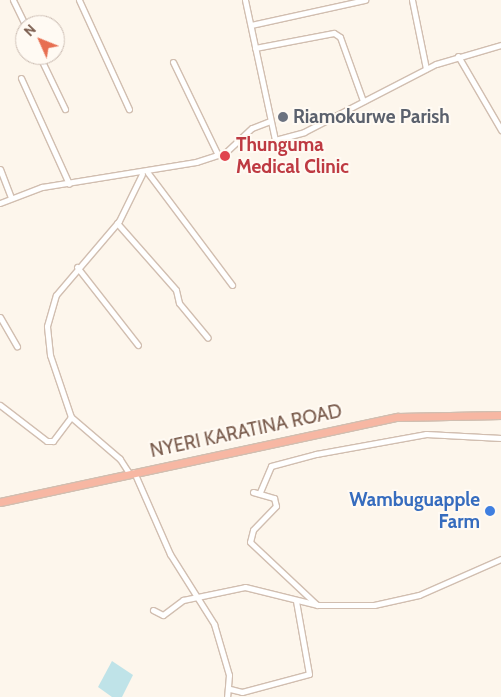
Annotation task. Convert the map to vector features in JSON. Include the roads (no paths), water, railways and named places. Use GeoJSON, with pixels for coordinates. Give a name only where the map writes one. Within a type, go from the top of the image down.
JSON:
{"type":"FeatureCollection","features":[{"type":"Feature","properties":{"kind":"highway","name":"NYERI KARATINA ROAD"},"geometry":{"type":"LineString","coordinates":[[0,502],[398,417],[501,415]]}},
{"type":"Feature","properties":{"kind":"street"},"geometry":{"type":"LineString","coordinates":[[14,0],[21,15]]}},
{"type":"Feature","properties":{"kind":"street"},"geometry":{"type":"LineString","coordinates":[[79,0],[129,109]]}},
{"type":"Feature","properties":{"kind":"street"},"geometry":{"type":"LineString","coordinates":[[245,0],[272,138],[286,139],[426,69],[458,56],[501,45]]}},
{"type":"Feature","properties":{"kind":"street"},"geometry":{"type":"LineString","coordinates":[[251,25],[365,0]]}},
{"type":"Feature","properties":{"kind":"street"},"geometry":{"type":"LineString","coordinates":[[412,0],[426,69]]}},
{"type":"Feature","properties":{"kind":"street"},"geometry":{"type":"LineString","coordinates":[[255,48],[334,33],[340,37],[363,101]]}},
{"type":"Feature","properties":{"kind":"street"},"geometry":{"type":"LineString","coordinates":[[458,56],[501,130]]}},
{"type":"Feature","properties":{"kind":"street"},"geometry":{"type":"LineString","coordinates":[[173,62],[218,155]]}},
{"type":"Feature","properties":{"kind":"street"},"geometry":{"type":"LineString","coordinates":[[44,65],[66,109]]}},
{"type":"Feature","properties":{"kind":"street"},"geometry":{"type":"LineString","coordinates":[[21,78],[69,184]]}},
{"type":"Feature","properties":{"kind":"street"},"geometry":{"type":"LineString","coordinates":[[0,203],[11,198],[69,184],[145,173],[218,155],[252,128],[270,121]]}},
{"type":"Feature","properties":{"kind":"street"},"geometry":{"type":"LineString","coordinates":[[0,169],[11,198]]}},
{"type":"Feature","properties":{"kind":"street"},"geometry":{"type":"LineString","coordinates":[[145,173],[116,223],[77,267],[56,295],[48,326],[50,355],[71,417],[120,459],[131,473],[159,534],[214,624],[230,689],[227,697]]}},
{"type":"Feature","properties":{"kind":"street"},"geometry":{"type":"LineString","coordinates":[[145,173],[232,285]]}},
{"type":"Feature","properties":{"kind":"street"},"geometry":{"type":"LineString","coordinates":[[116,223],[176,290],[179,303],[208,338]]}},
{"type":"Feature","properties":{"kind":"street"},"geometry":{"type":"LineString","coordinates":[[77,267],[138,345]]}},
{"type":"Feature","properties":{"kind":"street"},"geometry":{"type":"LineString","coordinates":[[0,317],[17,346]]}},
{"type":"Feature","properties":{"kind":"street"},"geometry":{"type":"LineString","coordinates":[[0,405],[48,441],[52,441],[71,417]]}},
{"type":"Feature","properties":{"kind":"street"},"geometry":{"type":"LineString","coordinates":[[260,492],[271,466],[316,454],[426,434],[501,438]]}},
{"type":"Feature","properties":{"kind":"street"},"geometry":{"type":"LineString","coordinates":[[253,492],[260,492],[274,498],[276,506],[253,530],[250,542],[318,605]]}},
{"type":"Feature","properties":{"kind":"street"},"geometry":{"type":"LineString","coordinates":[[154,610],[163,615],[182,600],[198,595],[245,588],[318,605],[401,601],[500,559]]}},
{"type":"Feature","properties":{"kind":"street"},"geometry":{"type":"LineString","coordinates":[[230,689],[242,692],[309,674],[296,601]]}},
{"type":"Feature","properties":{"kind":"water"},"geometry":{"type":"Polygon","coordinates":[[[112,661],[133,675],[122,697],[112,697],[98,687],[112,661]]]}},
{"type":"Feature","properties":{"kind":"place","name":"Riamokurwe Parish"},"geometry":{"type":"Point","coordinates":[283,117]}},
{"type":"Feature","properties":{"kind":"place","name":"Thunguma Medical Clinic"},"geometry":{"type":"Point","coordinates":[225,156]}},
{"type":"Feature","properties":{"kind":"place","name":"Wambuguapple Farm"},"geometry":{"type":"Point","coordinates":[490,511]}}]}
